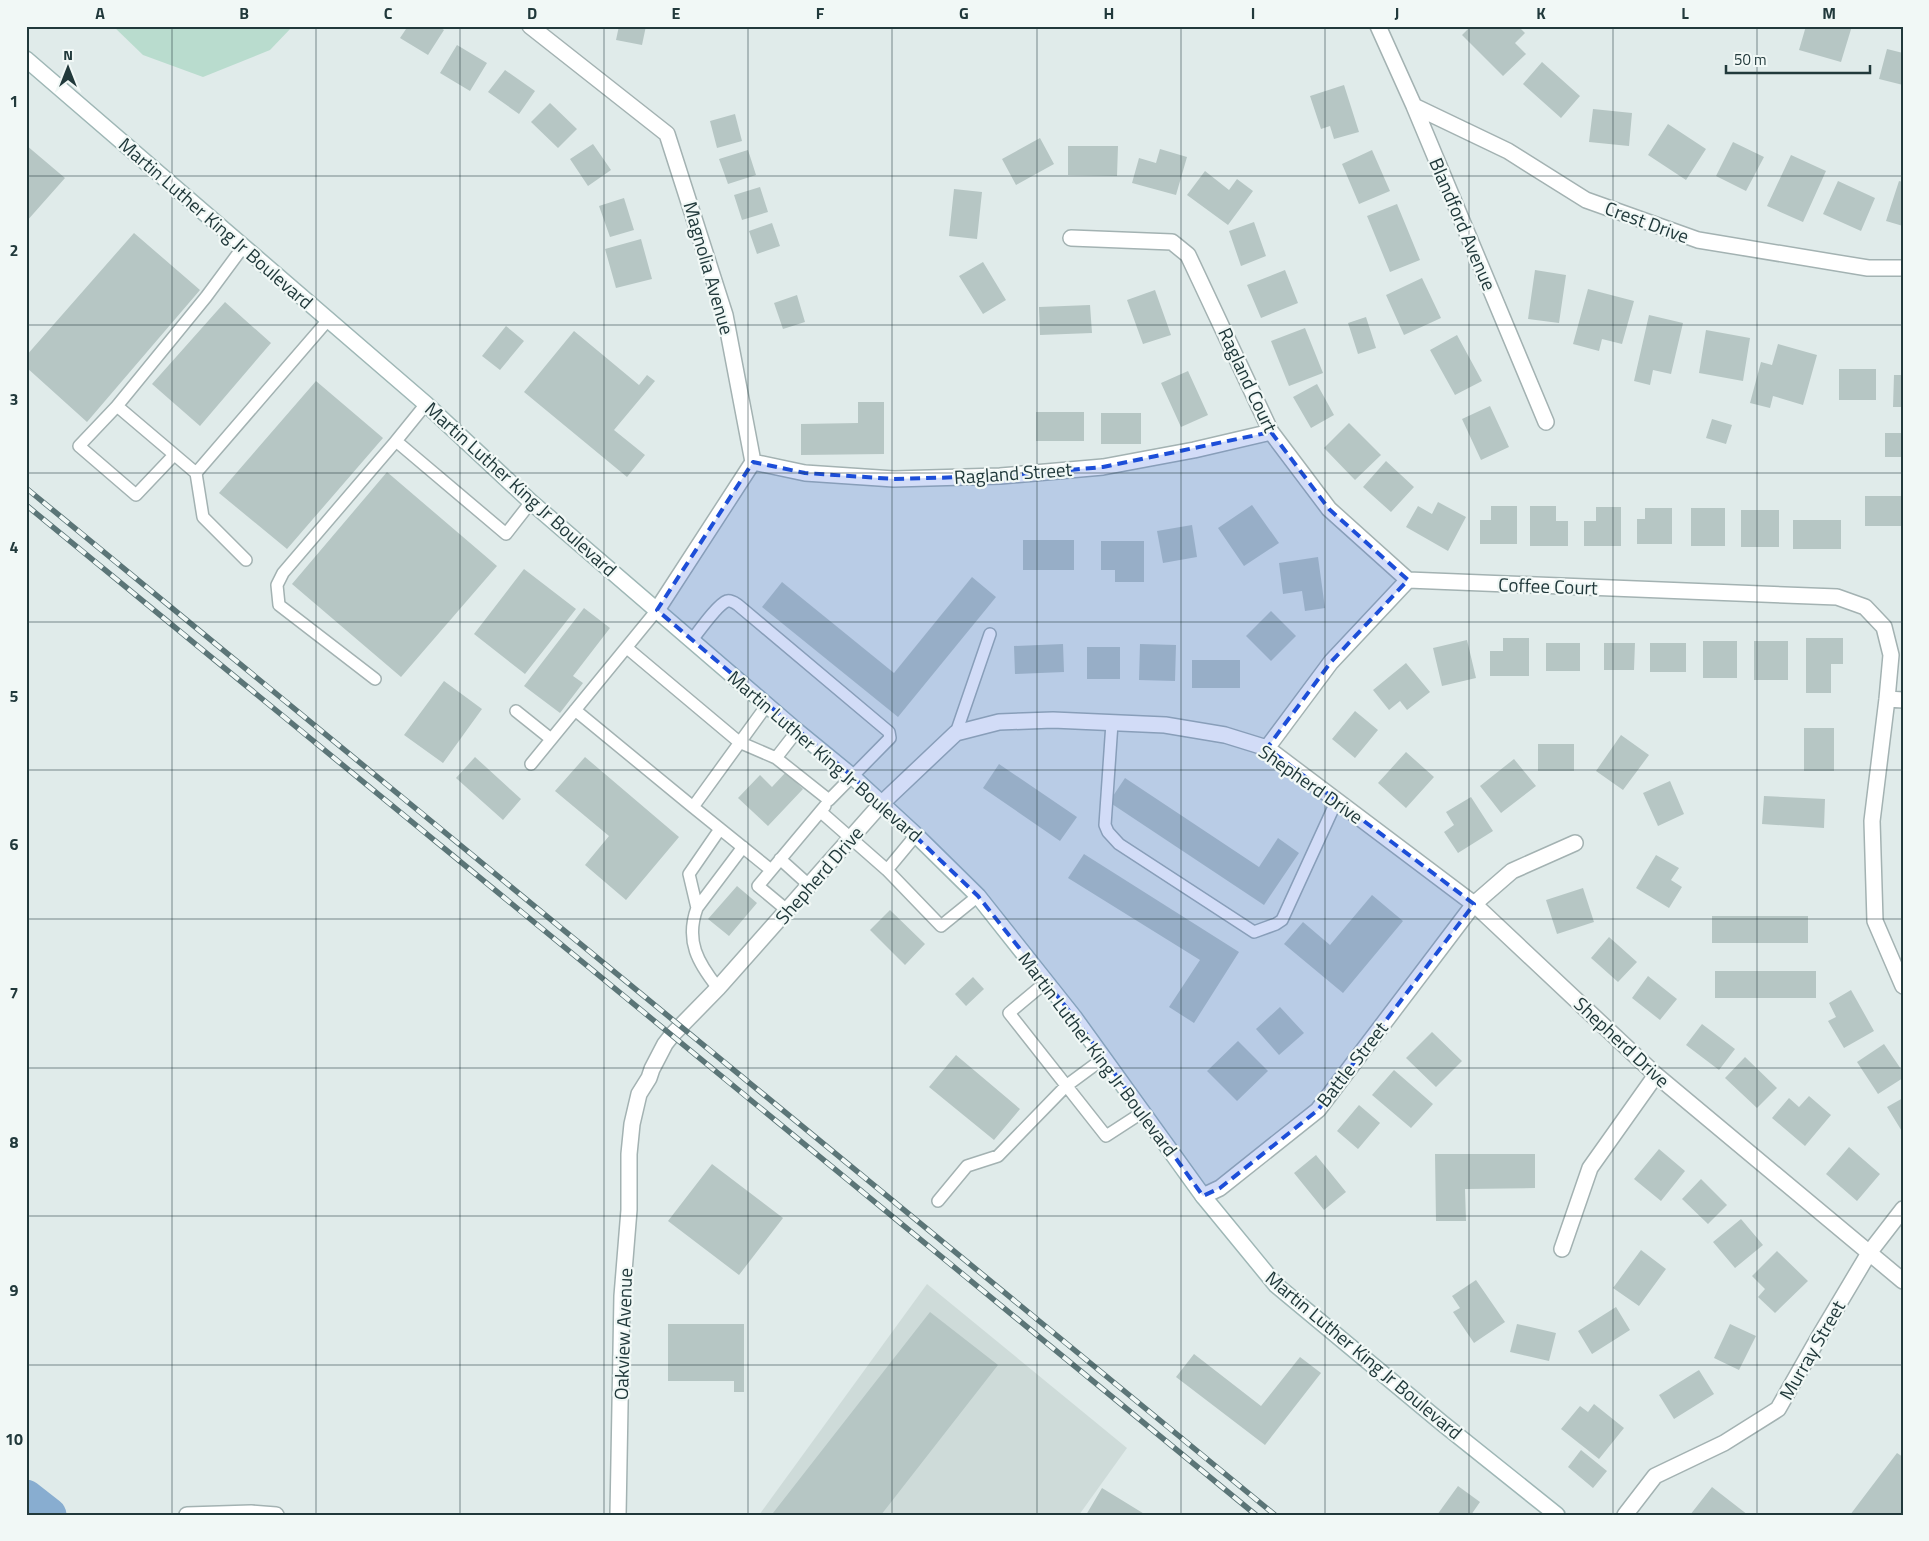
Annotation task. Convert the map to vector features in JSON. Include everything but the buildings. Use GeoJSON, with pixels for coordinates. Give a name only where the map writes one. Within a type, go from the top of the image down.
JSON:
{"type":"FeatureCollection","features":[{"type":"Feature","properties":{"kind":"street","name":"Magnolia Avenue"},"geometry":{"type":"LineString","coordinates":[[530,26],[667,134],[726,315],[753,462]]}},
{"type":"Feature","properties":{"kind":"street","name":"Blandford Avenue"},"geometry":{"type":"LineString","coordinates":[[1378,26],[1414,106],[1546,422]]}},
{"type":"Feature","properties":{"kind":"street","name":"Martin Luther King Jr Boulevard"},"geometry":{"type":"LineString","coordinates":[[26,59],[426,404],[532,502],[797,731],[852,776],[916,835],[978,896],[1074,1016],[1203,1196],[1276,1285],[1442,1423],[1557,1515]]}},
{"type":"Feature","properties":{"kind":"street","name":"Crest Drive"},"geometry":{"type":"LineString","coordinates":[[1414,106],[1508,152],[1586,200],[1698,240],[1868,268],[1903,268]]}},
{"type":"Feature","properties":{"kind":"street","name":"Ragland Court"},"geometry":{"type":"LineString","coordinates":[[1071,238],[1172,242],[1188,255],[1270,432],[1329,509],[1408,580]]}},
{"type":"Feature","properties":{"kind":"street","name":"Ragland Street"},"geometry":{"type":"LineString","coordinates":[[753,462],[806,473],[894,479],[1000,476],[1103,467],[1194,450],[1270,432]]}},
{"type":"Feature","properties":{"kind":"street"},"geometry":{"type":"LineString","coordinates":[[657,610],[753,462]]}},
{"type":"Feature","properties":{"kind":"street"},"geometry":{"type":"LineString","coordinates":[[1267,748],[1331,662],[1408,580]]}},
{"type":"Feature","properties":{"kind":"street","name":"Coffee Court"},"geometry":{"type":"LineString","coordinates":[[1408,580],[1837,597],[1865,607],[1884,626],[1890,656],[1887,699],[1872,821],[1875,921],[1903,986]]}},
{"type":"Feature","properties":{"kind":"street"},"geometry":{"type":"LineString","coordinates":[[1887,699],[1903,700]]}},
{"type":"Feature","properties":{"kind":"street","name":"Shepherd Drive"},"geometry":{"type":"LineString","coordinates":[[682,1026],[788,911],[882,804],[956,733],[999,722],[1053,720],[1165,725],[1225,735],[1267,748],[1474,904],[1656,1075],[1903,1280]]}},
{"type":"Feature","properties":{"kind":"street","name":"Battle Street"},"geometry":{"type":"LineString","coordinates":[[1203,1196],[1220,1188],[1318,1110],[1474,904],[1512,871],[1575,843]]}},
{"type":"Feature","properties":{"kind":"street","name":"Oakview Avenue"},"geometry":{"type":"LineString","coordinates":[[618,1515],[622,1296],[629,1210],[629,1154],[632,1124],[639,1094],[665,1044],[682,1026]]}},
{"type":"Feature","properties":{"kind":"street"},"geometry":{"type":"LineString","coordinates":[[1562,1249],[1590,1168],[1656,1075]]}},
{"type":"Feature","properties":{"kind":"street","name":"Murray Street"},"geometry":{"type":"LineString","coordinates":[[1625,1515],[1655,1476],[1724,1443],[1778,1409],[1818,1336],[1870,1253],[1903,1209]]}},
{"type":"Feature","properties":{"kind":"street"},"geometry":{"type":"LineString","coordinates":[[187,1515],[251,1513],[276,1515]]}},
{"type":"Feature","properties":{"kind":"lane"},"geometry":{"type":"LineString","coordinates":[[174,455],[136,495],[79,446],[117,406],[206,297],[243,247]]}},
{"type":"Feature","properties":{"kind":"lane"},"geometry":{"type":"LineString","coordinates":[[196,473],[328,320]]}},
{"type":"Feature","properties":{"kind":"lane"},"geometry":{"type":"LineString","coordinates":[[376,679],[279,605],[277,585],[283,573],[426,404]]}},
{"type":"Feature","properties":{"kind":"lane"},"geometry":{"type":"LineString","coordinates":[[117,406],[196,473],[203,517],[246,560]]}},
{"type":"Feature","properties":{"kind":"lane"},"geometry":{"type":"LineString","coordinates":[[396,441],[506,534],[532,502]]}},
{"type":"Feature","properties":{"kind":"lane"},"geometry":{"type":"LineString","coordinates":[[692,640],[721,605],[731,601],[889,732],[890,738],[830,800],[758,886],[788,911]]}},
{"type":"Feature","properties":{"kind":"lane"},"geometry":{"type":"LineString","coordinates":[[531,764],[657,610]]}},
{"type":"Feature","properties":{"kind":"lane"},"geometry":{"type":"LineString","coordinates":[[956,733],[990,634]]}},
{"type":"Feature","properties":{"kind":"lane"},"geometry":{"type":"LineString","coordinates":[[627,648],[739,742],[776,758],[830,800]]}},
{"type":"Feature","properties":{"kind":"lane"},"geometry":{"type":"LineString","coordinates":[[693,807],[767,705]]}},
{"type":"Feature","properties":{"kind":"lane"},"geometry":{"type":"LineString","coordinates":[[575,710],[771,870]]}},
{"type":"Feature","properties":{"kind":"lane"},"geometry":{"type":"LineString","coordinates":[[516,711],[551,739]]}},
{"type":"Feature","properties":{"kind":"lane"},"geometry":{"type":"LineString","coordinates":[[1112,722],[1105,825],[1108,832],[1119,844],[1254,932],[1282,920],[1336,800]]}},
{"type":"Feature","properties":{"kind":"lane"},"geometry":{"type":"LineString","coordinates":[[776,758],[797,731]]}},
{"type":"Feature","properties":{"kind":"lane"},"geometry":{"type":"LineString","coordinates":[[821,812],[853,838],[887,870],[941,926],[978,896]]}},
{"type":"Feature","properties":{"kind":"lane"},"geometry":{"type":"LineString","coordinates":[[698,908],[689,874],[720,829]]}},
{"type":"Feature","properties":{"kind":"lane"},"geometry":{"type":"LineString","coordinates":[[887,870],[916,835]]}},
{"type":"Feature","properties":{"kind":"lane"},"geometry":{"type":"LineString","coordinates":[[718,988],[696,957],[693,939],[693,920],[698,908],[743,847]]}},
{"type":"Feature","properties":{"kind":"lane"},"geometry":{"type":"LineString","coordinates":[[780,859],[810,886]]}},
{"type":"Feature","properties":{"kind":"lane"},"geometry":{"type":"LineString","coordinates":[[1046,982],[1009,1013],[1106,1136],[1142,1112]]}},
{"type":"Feature","properties":{"kind":"lane"},"geometry":{"type":"LineString","coordinates":[[938,1201],[967,1166],[998,1156],[1066,1086],[1104,1058]]}},
{"type":"Feature","properties":{"kind":"highlighted area"},"geometry":{"type":"Polygon","coordinates":[[[1271,432],[1329,509],[1408,580],[1331,662],[1267,748],[1474,904],[1318,1110],[1220,1188],[1203,1196],[1074,1017],[978,896],[852,776],[657,610],[753,462],[805,473],[894,479],[1000,476],[1103,467],[1271,432]]]}},
{"type":"Feature","properties":{"kind":"shaded area"},"geometry":{"type":"Polygon","coordinates":[[[927,1284],[1127,1448],[1079,1515],[759,1515],[927,1284]]]}},
{"type":"Feature","properties":{"kind":"green space"},"geometry":{"type":"Polygon","coordinates":[[[113,26],[293,26],[270,50],[203,77],[143,55],[113,26]]]}},
{"type":"Feature","properties":{"kind":"waterway"},"geometry":{"type":"LineString","coordinates":[[26,1497],[49,1515]]}},
{"type":"Feature","properties":{"kind":"railway"},"geometry":{"type":"LineString","coordinates":[[26,488],[1275,1515]]}},
{"type":"Feature","properties":{"kind":"railway"},"geometry":{"type":"LineString","coordinates":[[26,505],[1256,1515]]}}]}
